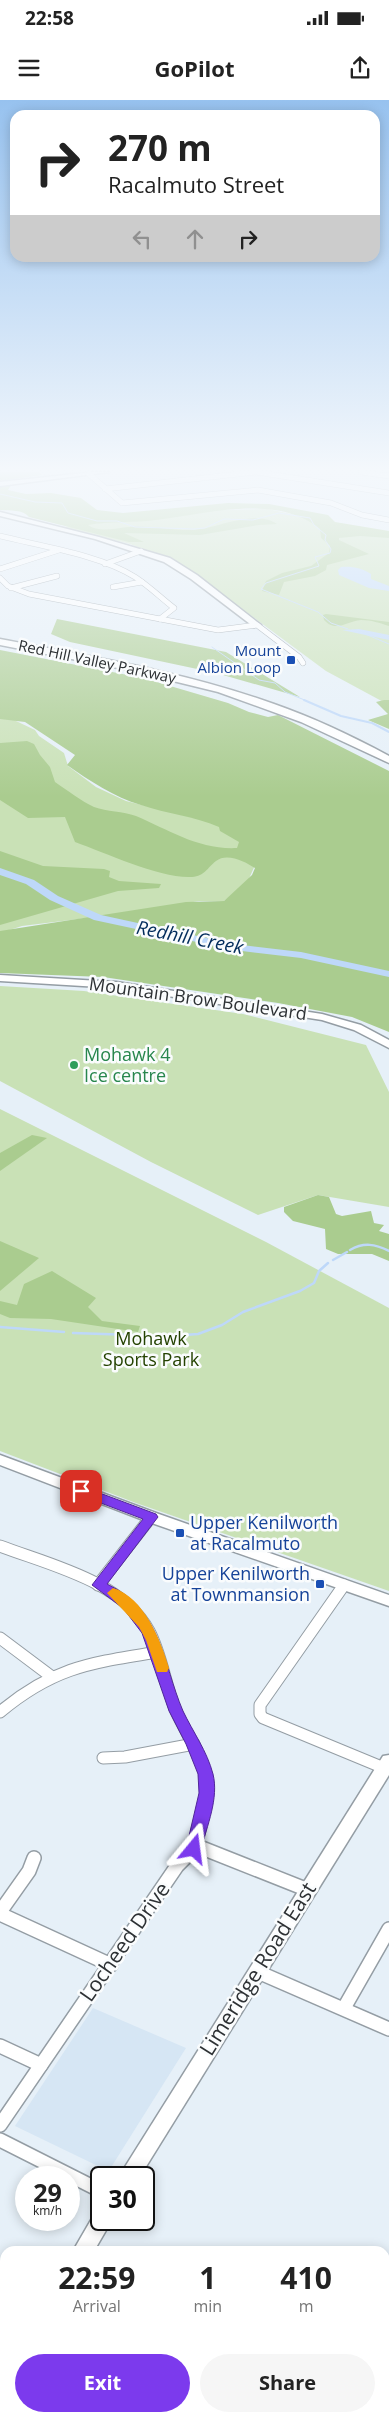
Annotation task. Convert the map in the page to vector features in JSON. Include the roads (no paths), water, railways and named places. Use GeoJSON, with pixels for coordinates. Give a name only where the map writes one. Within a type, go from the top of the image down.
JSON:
{"type":"FeatureCollection","features":[{"type":"Feature","properties":{"kind":"highway","name":"Red Hill Valley Parkway"},"geometry":{"type":"LineString","coordinates":[[0,635],[170,669],[239,687],[309,714],[389,752]]}},
{"type":"Feature","properties":{"kind":"highway","name":"Red Hill Valley Parkway"},"geometry":{"type":"LineString","coordinates":[[0,642],[165,676],[231,693],[290,713],[389,760]]}},
{"type":"Feature","properties":{"kind":"street"},"geometry":{"type":"LineString","coordinates":[[3,580],[11,588],[43,597],[224,631],[257,625]]}},
{"type":"Feature","properties":{"kind":"street"},"geometry":{"type":"LineString","coordinates":[[11,588],[40,580]]}},
{"type":"Feature","properties":{"kind":"street"},"geometry":{"type":"LineString","coordinates":[[197,580],[299,657],[303,662]]}},
{"type":"Feature","properties":{"kind":"street"},"geometry":{"type":"LineString","coordinates":[[113,587],[142,582],[174,608],[160,619]]}},
{"type":"Feature","properties":{"kind":"street","name":"Mountain Brow Boulevard"},"geometry":{"type":"LineString","coordinates":[[0,978],[116,985],[304,1014],[354,1025],[389,1045]]}},
{"type":"Feature","properties":{"kind":"street"},"geometry":{"type":"LineString","coordinates":[[0,1460],[151,1517],[389,1601]]}},
{"type":"Feature","properties":{"kind":"street"},"geometry":{"type":"LineString","coordinates":[[98,1585],[151,1517]]}},
{"type":"Feature","properties":{"kind":"street"},"geometry":{"type":"LineString","coordinates":[[0,1546],[98,1585],[118,1596],[139,1617],[149,1631],[176,1711],[194,1744],[205,1774],[207,1793],[194,1849],[202,1848],[308,1890]]}},
{"type":"Feature","properties":{"kind":"street"},"geometry":{"type":"LineString","coordinates":[[344,1585],[260,1705],[260,1714],[263,1718],[388,1764]]}},
{"type":"Feature","properties":{"kind":"street"},"geometry":{"type":"LineString","coordinates":[[0,1638],[52,1676]]}},
{"type":"Feature","properties":{"kind":"street"},"geometry":{"type":"LineString","coordinates":[[0,1712],[35,1685],[52,1676],[74,1668],[157,1652]]}},
{"type":"Feature","properties":{"kind":"street"},"geometry":{"type":"LineString","coordinates":[[103,1758],[125,1757],[194,1744]]}},
{"type":"Feature","properties":{"kind":"street","name":"Limeridge Road East"},"geometry":{"type":"LineString","coordinates":[[136,2166],[388,1764]]}},
{"type":"Feature","properties":{"kind":"street","name":"Locheed Drive"},"geometry":{"type":"LineString","coordinates":[[0,2125],[111,1966],[177,1866],[194,1849]]}},
{"type":"Feature","properties":{"kind":"street"},"geometry":{"type":"LineString","coordinates":[[34,1858],[29,1871],[0,1913],[111,1966]]}},
{"type":"Feature","properties":{"kind":"street"},"geometry":{"type":"LineString","coordinates":[[344,2008],[389,1929]]}},
{"type":"Feature","properties":{"kind":"street"},"geometry":{"type":"LineString","coordinates":[[258,1972],[389,2029]]}},
{"type":"Feature","properties":{"kind":"street"},"geometry":{"type":"LineString","coordinates":[[0,2046],[42,2065]]}},
{"type":"Feature","properties":{"kind":"street"},"geometry":{"type":"LineString","coordinates":[[0,2140],[90,2185]]}},
{"type":"Feature","properties":{"kind":"street"},"geometry":{"type":"LineString","coordinates":[[86,2246],[95,2231]]}},
{"type":"Feature","properties":{"kind":"water"},"geometry":{"type":"Polygon","coordinates":[[[351,580],[374,580],[389,586],[389,591],[369,588],[351,580]]]}},
{"type":"Feature","properties":{"kind":"water"},"geometry":{"type":"Polygon","coordinates":[[[359,629],[389,635],[389,640],[342,630],[359,629]]]}},
{"type":"Feature","properties":{"kind":"waterway"},"geometry":{"type":"LineString","coordinates":[[274,580],[266,583],[261,589],[318,612],[331,623],[348,629]]}},
{"type":"Feature","properties":{"kind":"waterway"},"geometry":{"type":"LineString","coordinates":[[365,634],[389,644]]}},
{"type":"Feature","properties":{"kind":"waterway"},"geometry":{"type":"LineString","coordinates":[[212,647],[259,680],[275,683],[285,692],[307,701]]}},
{"type":"Feature","properties":{"kind":"waterway"},"geometry":{"type":"LineString","coordinates":[[304,700],[341,716],[372,723],[389,732]]}},
{"type":"Feature","properties":{"kind":"waterway","name":"Redhill Creek"},"geometry":{"type":"LineString","coordinates":[[0,871],[30,882],[54,898],[98,918],[195,937],[234,947],[301,955],[389,974]]}},
{"type":"Feature","properties":{"kind":"waterway"},"geometry":{"type":"LineString","coordinates":[[350,1250],[369,1245],[389,1251]]}},
{"type":"Feature","properties":{"kind":"waterway"},"geometry":{"type":"LineString","coordinates":[[333,1260],[347,1252]]}},
{"type":"Feature","properties":{"kind":"waterway"},"geometry":{"type":"LineString","coordinates":[[171,1336],[198,1334],[222,1325],[243,1312],[300,1291],[314,1283],[319,1271],[328,1263]]}},
{"type":"Feature","properties":{"kind":"waterway"},"geometry":{"type":"LineString","coordinates":[[0,1327],[64,1332]]}},
{"type":"Feature","properties":{"kind":"waterway"},"geometry":{"type":"LineString","coordinates":[[73,1333],[163,1336]]}},
{"type":"Feature","properties":{"kind":"place","name":"Mount Albion Loop"},"geometry":{"type":"Point","coordinates":[291,660]}},
{"type":"Feature","properties":{"kind":"place","name":"Mohawk 4 Ice centre"},"geometry":{"type":"Point","coordinates":[74,1065]}},
{"type":"Feature","properties":{"kind":"place","name":"Upper Kenilworth at Racalmuto"},"geometry":{"type":"Point","coordinates":[180,1533]}},
{"type":"Feature","properties":{"kind":"place","name":"Upper Kenilworth at Townmansion"},"geometry":{"type":"Point","coordinates":[320,1584]}},
{"type":"Feature","properties":{"kind":"park label","name":"Mohawk Sports Park"},"geometry":{"type":"Point","coordinates":[151,1349]}}]}
